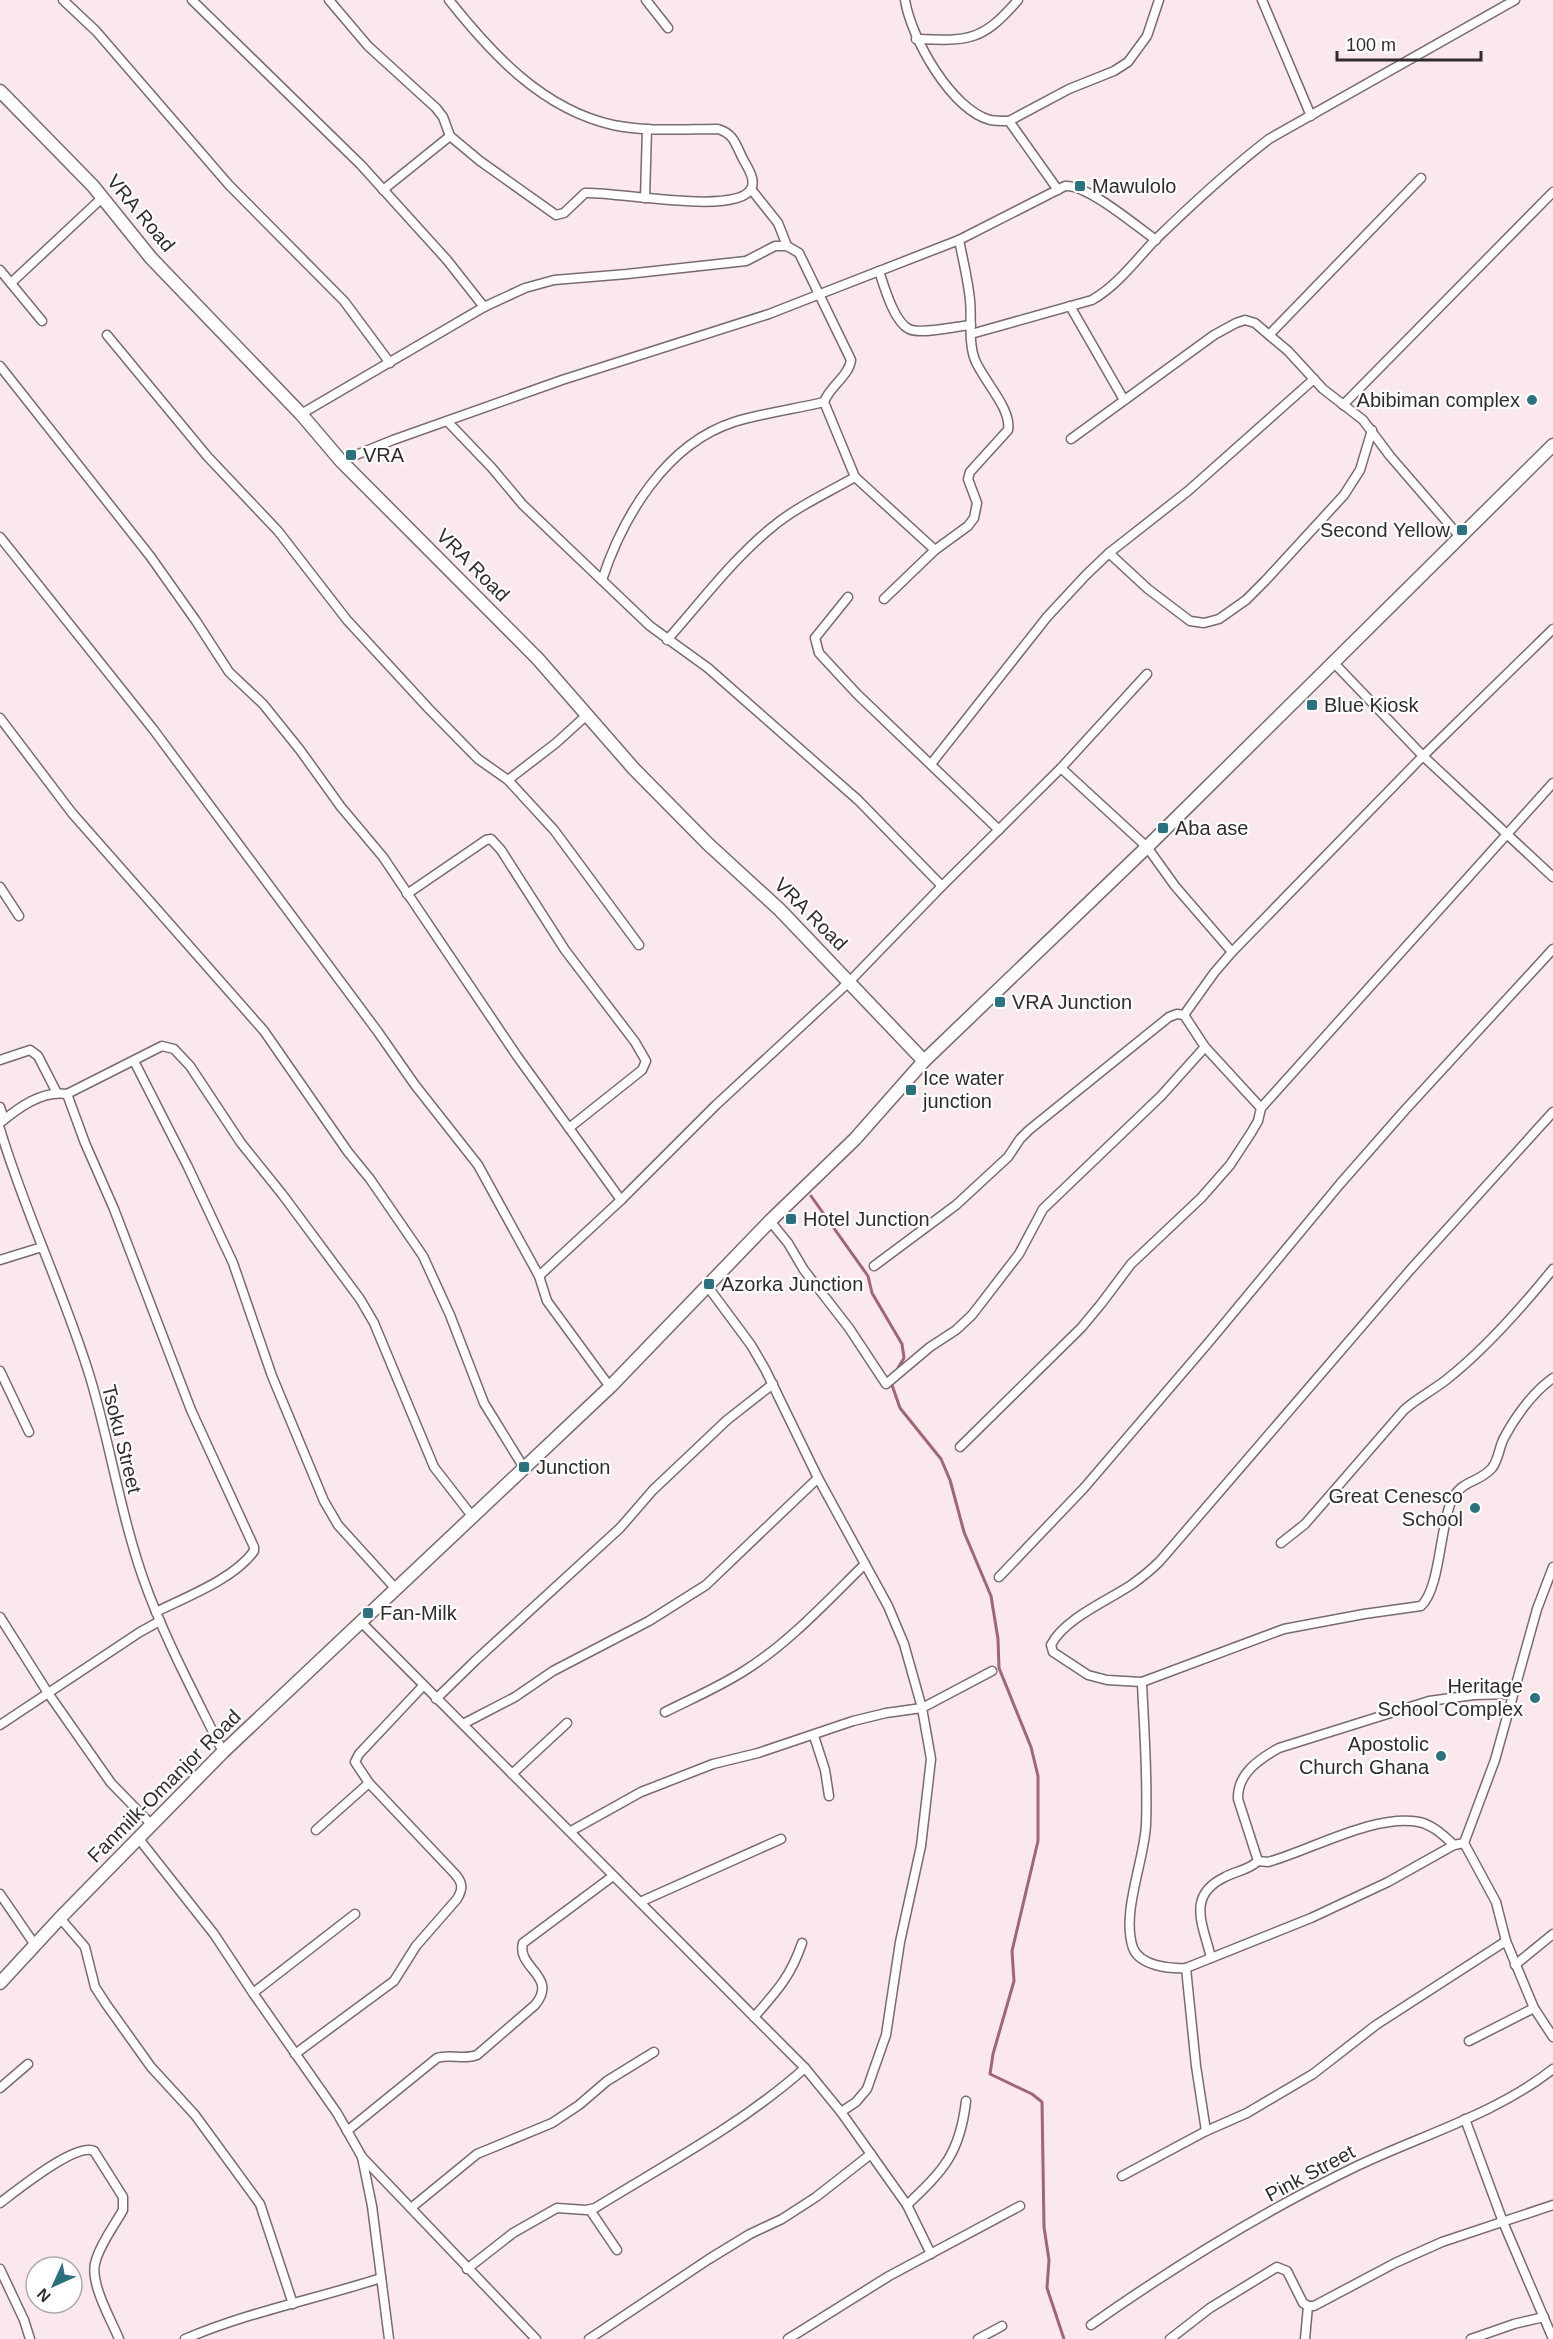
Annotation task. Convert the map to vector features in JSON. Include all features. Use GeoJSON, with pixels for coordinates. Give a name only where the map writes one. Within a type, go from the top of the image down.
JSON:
{"type":"FeatureCollection","features":[{"type":"Feature","properties":{"kind":"street"},"geometry":{"type":"LineString","coordinates":[[63,0],[96,31],[228,185],[344,301],[390,363]]}},
{"type":"Feature","properties":{"kind":"street"},"geometry":{"type":"LineString","coordinates":[[192,0],[334,137],[384,190],[484,307]]}},
{"type":"Feature","properties":{"kind":"street"},"geometry":{"type":"LineString","coordinates":[[329,0],[368,46],[436,108],[444,117],[450,136],[480,161],[556,215],[564,213],[585,193],[677,202],[710,201],[744,196],[751,189],[753,181],[734,139],[728,132],[718,129],[647,129],[613,125],[573,111],[534,90],[499,57],[449,0]]}},
{"type":"Feature","properties":{"kind":"street"},"geometry":{"type":"LineString","coordinates":[[646,0],[668,28]]}},
{"type":"Feature","properties":{"kind":"street"},"geometry":{"type":"LineString","coordinates":[[905,0],[916,39],[939,75],[966,105],[979,116],[992,121],[1009,121],[1069,90],[1114,71],[1128,62],[1147,36],[1159,0]]}},
{"type":"Feature","properties":{"kind":"street"},"geometry":{"type":"LineString","coordinates":[[916,39],[973,38],[989,30],[1018,0]]}},
{"type":"Feature","properties":{"kind":"street"},"geometry":{"type":"LineString","coordinates":[[1262,0],[1311,116]]}},
{"type":"Feature","properties":{"kind":"street"},"geometry":{"type":"LineString","coordinates":[[879,271],[892,307],[900,321],[909,330],[971,330],[1092,300],[1106,292],[1156,240],[1269,139],[1515,0]]}},
{"type":"Feature","properties":{"kind":"street","name":"VRA Road"},"geometry":{"type":"LineString","coordinates":[[0,92],[103,197],[151,258],[301,414],[341,461],[485,604],[588,714],[634,769],[780,910],[924,1061]]}},
{"type":"Feature","properties":{"kind":"street"},"geometry":{"type":"LineString","coordinates":[[1009,121],[1058,190]]}},
{"type":"Feature","properties":{"kind":"street"},"geometry":{"type":"LineString","coordinates":[[645,198],[647,129]]}},
{"type":"Feature","properties":{"kind":"street"},"geometry":{"type":"LineString","coordinates":[[384,190],[450,136]]}},
{"type":"Feature","properties":{"kind":"street"},"geometry":{"type":"LineString","coordinates":[[1269,334],[1421,178]]}},
{"type":"Feature","properties":{"kind":"street"},"geometry":{"type":"LineString","coordinates":[[341,461],[562,380],[769,314],[959,240],[1070,186],[1089,193],[1156,240]]}},
{"type":"Feature","properties":{"kind":"street"},"geometry":{"type":"LineString","coordinates":[[751,189],[778,223],[787,246]]}},
{"type":"Feature","properties":{"kind":"street"},"geometry":{"type":"LineString","coordinates":[[1343,405],[1553,192]]}},
{"type":"Feature","properties":{"kind":"street"},"geometry":{"type":"LineString","coordinates":[[11,283],[103,197]]}},
{"type":"Feature","properties":{"kind":"street"},"geometry":{"type":"LineString","coordinates":[[884,599],[935,550],[968,526],[974,518],[977,503],[968,478],[970,471],[1004,437],[1009,422],[973,356],[968,282],[959,240]]}},
{"type":"Feature","properties":{"kind":"street"},"geometry":{"type":"LineString","coordinates":[[301,414],[484,307],[525,288],[554,280],[746,261],[775,246],[787,246],[799,253],[851,360],[850,368],[828,393],[825,402],[855,477],[935,550]]}},
{"type":"Feature","properties":{"kind":"street"},"geometry":{"type":"LineString","coordinates":[[0,270],[42,321]]}},
{"type":"Feature","properties":{"kind":"street"},"geometry":{"type":"LineString","coordinates":[[1070,306],[1124,400]]}},
{"type":"Feature","properties":{"kind":"street"},"geometry":{"type":"LineString","coordinates":[[1071,440],[1214,335],[1236,322],[1245,320],[1255,323],[1269,334],[1331,397],[1372,430],[1396,464],[1460,537]]}},
{"type":"Feature","properties":{"kind":"street"},"geometry":{"type":"LineString","coordinates":[[107,335],[207,456],[278,531],[363,638],[429,710],[470,750],[508,780],[554,830],[639,945]]}},
{"type":"Feature","properties":{"kind":"street"},"geometry":{"type":"LineString","coordinates":[[0,366],[150,556],[229,672],[263,704],[341,807],[383,857],[517,1056],[621,1200]]}},
{"type":"Feature","properties":{"kind":"street"},"geometry":{"type":"LineString","coordinates":[[931,764],[1047,617],[1074,587],[1109,553],[1188,491],[1314,379]]}},
{"type":"Feature","properties":{"kind":"street"},"geometry":{"type":"LineString","coordinates":[[602,580],[614,546],[638,503],[661,472],[684,451],[705,435],[734,423],[825,402]]}},
{"type":"Feature","properties":{"kind":"street"},"geometry":{"type":"LineString","coordinates":[[447,422],[492,468],[523,505],[602,580],[668,640],[708,668],[858,800],[942,886]]}},
{"type":"Feature","properties":{"kind":"street"},"geometry":{"type":"LineString","coordinates":[[1109,553],[1148,589],[1190,621],[1204,623],[1219,619],[1246,600],[1344,495],[1360,470],[1372,430]]}},
{"type":"Feature","properties":{"kind":"street","name":"Fanmilk-Omanjor Road"},"geometry":{"type":"LineString","coordinates":[[0,1983],[34,1944],[223,1752],[610,1387],[770,1221],[855,1139],[924,1061],[1147,847],[1460,537],[1551,451]]}},
{"type":"Feature","properties":{"kind":"street"},"geometry":{"type":"LineString","coordinates":[[668,640],[728,570],[771,528],[792,512],[855,477]]}},
{"type":"Feature","properties":{"kind":"street"},"geometry":{"type":"LineString","coordinates":[[0,537],[153,729],[415,1084],[478,1165],[539,1276],[547,1301],[610,1387]]}},
{"type":"Feature","properties":{"kind":"street"},"geometry":{"type":"LineString","coordinates":[[848,597],[815,638],[819,653],[857,694],[999,830]]}},
{"type":"Feature","properties":{"kind":"street"},"geometry":{"type":"LineString","coordinates":[[1184,1015],[1232,952],[1423,756],[1553,629]]}},
{"type":"Feature","properties":{"kind":"street"},"geometry":{"type":"LineString","coordinates":[[1334,663],[1423,756],[1553,877]]}},
{"type":"Feature","properties":{"kind":"street"},"geometry":{"type":"LineString","coordinates":[[539,1276],[621,1200],[716,1105],[850,981],[1061,768],[1147,674]]}},
{"type":"Feature","properties":{"kind":"street"},"geometry":{"type":"LineString","coordinates":[[508,780],[556,743],[588,714]]}},
{"type":"Feature","properties":{"kind":"street"},"geometry":{"type":"LineString","coordinates":[[0,718],[72,813],[264,1030],[321,1114],[382,1195],[423,1256],[450,1315],[484,1402],[524,1468]]}},
{"type":"Feature","properties":{"kind":"street"},"geometry":{"type":"LineString","coordinates":[[1061,768],[1147,847],[1175,886],[1232,952]]}},
{"type":"Feature","properties":{"kind":"street"},"geometry":{"type":"LineString","coordinates":[[960,1447],[1080,1328],[1131,1264],[1201,1198],[1230,1165],[1258,1121],[1261,1108],[1553,783]]}},
{"type":"Feature","properties":{"kind":"street"},"geometry":{"type":"LineString","coordinates":[[407,894],[491,839],[501,850],[565,950],[635,1041],[646,1061],[642,1070],[569,1128]]}},
{"type":"Feature","properties":{"kind":"street"},"geometry":{"type":"LineString","coordinates":[[0,887],[19,916]]}},
{"type":"Feature","properties":{"kind":"street"},"geometry":{"type":"LineString","coordinates":[[999,1577],[1084,1488],[1340,1184],[1553,949]]}},
{"type":"Feature","properties":{"kind":"street"},"geometry":{"type":"LineString","coordinates":[[874,1266],[956,1206],[1008,1157],[1024,1134],[1158,1025],[1177,1014],[1184,1015],[1205,1047],[1261,1108]]}},
{"type":"Feature","properties":{"kind":"street"},"geometry":{"type":"LineString","coordinates":[[0,1107],[2,1121],[27,1104],[57,1093],[67,1094],[162,1046],[168,1046],[182,1056],[241,1143],[360,1299],[374,1323],[434,1467],[472,1516]]}},
{"type":"Feature","properties":{"kind":"street"},"geometry":{"type":"LineString","coordinates":[[770,1221],[849,1328],[886,1384],[914,1359],[956,1330],[972,1315],[1019,1254],[1043,1209],[1161,1096],[1205,1047]]}},
{"type":"Feature","properties":{"kind":"street"},"geometry":{"type":"LineString","coordinates":[[0,1060],[30,1050],[38,1056],[57,1093]]}},
{"type":"Feature","properties":{"kind":"street"},"geometry":{"type":"LineString","coordinates":[[134,1061],[188,1167],[233,1263],[272,1376],[324,1501],[344,1533],[396,1589]]}},
{"type":"Feature","properties":{"kind":"street"},"geometry":{"type":"LineString","coordinates":[[67,1094],[191,1410],[254,1547],[254,1551],[247,1559],[225,1576],[156,1612]]}},
{"type":"Feature","properties":{"kind":"street"},"geometry":{"type":"LineString","coordinates":[[1553,1112],[1411,1269],[1160,1561],[1130,1586],[1089,1610],[1055,1637],[1051,1645],[1053,1652],[1060,1659],[1088,1675],[1107,1680],[1142,1682],[1284,1629],[1421,1606],[1431,1592],[1450,1503],[1458,1489],[1492,1467],[1503,1440],[1518,1417],[1543,1385],[1553,1378]]}},
{"type":"Feature","properties":{"kind":"street","name":"Tsoku Street"},"geometry":{"type":"LineString","coordinates":[[0,1129],[9,1160],[90,1377],[120,1502],[143,1578],[160,1621],[223,1752]]}},
{"type":"Feature","properties":{"kind":"street"},"geometry":{"type":"LineString","coordinates":[[0,1260],[42,1246]]}},
{"type":"Feature","properties":{"kind":"street"},"geometry":{"type":"LineString","coordinates":[[1281,1543],[1313,1516],[1404,1410],[1416,1399],[1446,1380],[1471,1358],[1553,1269]]}},
{"type":"Feature","properties":{"kind":"street"},"geometry":{"type":"LineString","coordinates":[[708,1287],[751,1345],[773,1384],[818,1478],[888,1605],[904,1644],[922,1708],[932,1759],[921,1846],[900,1942],[886,2035],[867,2089],[856,2102],[841,2112]]}},
{"type":"Feature","properties":{"kind":"street"},"geometry":{"type":"LineString","coordinates":[[0,1371],[29,1432]]}},
{"type":"Feature","properties":{"kind":"street"},"geometry":{"type":"LineString","coordinates":[[436,1699],[620,1528],[653,1490],[727,1420],[773,1384]]}},
{"type":"Feature","properties":{"kind":"street"},"geometry":{"type":"LineString","coordinates":[[463,1724],[515,1697],[553,1671],[649,1621],[697,1591],[716,1577],[818,1478]]}},
{"type":"Feature","properties":{"kind":"street"},"geometry":{"type":"LineString","coordinates":[[665,1712],[743,1672],[763,1658],[866,1564]]}},
{"type":"Feature","properties":{"kind":"street"},"geometry":{"type":"LineString","coordinates":[[1142,1682],[1147,1806],[1142,1852],[1130,1912],[1131,1938],[1134,1950],[1146,1960],[1175,1968],[1186,1968],[1302,1922],[1388,1882],[1459,1844],[1495,1760],[1537,1609],[1553,1567]]}},
{"type":"Feature","properties":{"kind":"street"},"geometry":{"type":"LineString","coordinates":[[0,1617],[48,1693],[111,1783],[152,1825]]}},
{"type":"Feature","properties":{"kind":"street"},"geometry":{"type":"LineString","coordinates":[[0,1725],[160,1621]]}},
{"type":"Feature","properties":{"kind":"street"},"geometry":{"type":"LineString","coordinates":[[361,1622],[805,2068],[841,2112],[907,2205],[931,2254]]}},
{"type":"Feature","properties":{"kind":"street"},"geometry":{"type":"LineString","coordinates":[[571,1831],[641,1792],[713,1764],[814,1736],[853,1721],[922,1708],[992,1671]]}},
{"type":"Feature","properties":{"kind":"street"},"geometry":{"type":"LineString","coordinates":[[296,2054],[394,1981],[416,1946],[462,1891],[462,1882],[357,1767],[356,1758],[423,1686]]}},
{"type":"Feature","properties":{"kind":"street"},"geometry":{"type":"LineString","coordinates":[[1258,1861],[1238,1799],[1238,1788],[1240,1781],[1261,1758],[1279,1748],[1429,1701],[1474,1695],[1512,1694]]}},
{"type":"Feature","properties":{"kind":"street"},"geometry":{"type":"LineString","coordinates":[[512,1774],[567,1723]]}},
{"type":"Feature","properties":{"kind":"street"},"geometry":{"type":"LineString","coordinates":[[814,1736],[825,1770],[829,1796]]}},
{"type":"Feature","properties":{"kind":"street"},"geometry":{"type":"LineString","coordinates":[[316,1830],[369,1782]]}},
{"type":"Feature","properties":{"kind":"street"},"geometry":{"type":"LineString","coordinates":[[1258,1861],[1268,1862],[1366,1827],[1403,1820],[1422,1822],[1438,1831],[1459,1844],[1496,1902],[1515,1965],[1534,2008],[1553,2037]]}},
{"type":"Feature","properties":{"kind":"street"},"geometry":{"type":"LineString","coordinates":[[139,1839],[214,1934],[337,2113],[362,2157],[536,2339]]}},
{"type":"Feature","properties":{"kind":"street"},"geometry":{"type":"LineString","coordinates":[[640,1902],[781,1839]]}},
{"type":"Feature","properties":{"kind":"street"},"geometry":{"type":"LineString","coordinates":[[1212,1958],[1199,1916],[1200,1901],[1211,1885],[1224,1877],[1253,1866],[1258,1861]]}},
{"type":"Feature","properties":{"kind":"street"},"geometry":{"type":"LineString","coordinates":[[347,2131],[437,2058],[447,2055],[470,2057],[477,2055],[535,2005],[542,1996],[543,1988],[539,1977],[524,1957],[521,1950],[523,1943],[613,1876]]}},
{"type":"Feature","properties":{"kind":"street"},"geometry":{"type":"LineString","coordinates":[[0,1894],[34,1944]]}},
{"type":"Feature","properties":{"kind":"street"},"geometry":{"type":"LineString","coordinates":[[253,1993],[355,1914]]}},
{"type":"Feature","properties":{"kind":"street"},"geometry":{"type":"LineString","coordinates":[[60,1918],[85,1947],[95,1987],[106,2004],[151,2067],[195,2115],[260,2204],[293,2304]]}},
{"type":"Feature","properties":{"kind":"street"},"geometry":{"type":"LineString","coordinates":[[1515,1965],[1553,1934]]}},
{"type":"Feature","properties":{"kind":"street"},"geometry":{"type":"LineString","coordinates":[[1122,2176],[1206,2131],[1247,2113],[1313,2074],[1376,2025],[1506,1941]]}},
{"type":"Feature","properties":{"kind":"street"},"geometry":{"type":"LineString","coordinates":[[754,2017],[780,1988],[795,1965],[802,1942]]}},
{"type":"Feature","properties":{"kind":"street"},"geometry":{"type":"LineString","coordinates":[[1186,1968],[1196,2066],[1206,2131]]}},
{"type":"Feature","properties":{"kind":"street"},"geometry":{"type":"LineString","coordinates":[[1469,2041],[1534,2008]]}},
{"type":"Feature","properties":{"kind":"street"},"geometry":{"type":"LineString","coordinates":[[411,2208],[477,2154],[552,2123],[579,2105],[607,2081],[654,2052]]}},
{"type":"Feature","properties":{"kind":"street"},"geometry":{"type":"LineString","coordinates":[[0,2088],[27,2064]]}},
{"type":"Feature","properties":{"kind":"street"},"geometry":{"type":"LineString","coordinates":[[467,2269],[513,2233],[556,2208],[590,2210],[724,2129],[780,2090],[805,2068]]}},
{"type":"Feature","properties":{"kind":"street","name":"Pink Street"},"geometry":{"type":"LineString","coordinates":[[1091,2325],[1222,2239],[1346,2172],[1507,2098],[1539,2080],[1553,2069]]}},
{"type":"Feature","properties":{"kind":"street"},"geometry":{"type":"LineString","coordinates":[[907,2205],[942,2170],[954,2151],[963,2123],[966,2101]]}},
{"type":"Feature","properties":{"kind":"street"},"geometry":{"type":"LineString","coordinates":[[1465,2119],[1503,2222],[1553,2339]]}},
{"type":"Feature","properties":{"kind":"street"},"geometry":{"type":"LineString","coordinates":[[0,2204],[43,2171],[82,2150],[89,2148],[94,2151],[119,2190],[124,2204],[96,2260],[94,2270],[95,2281],[120,2339]]}},
{"type":"Feature","properties":{"kind":"street"},"geometry":{"type":"LineString","coordinates":[[589,2339],[709,2259],[816,2198],[872,2154]]}},
{"type":"Feature","properties":{"kind":"street"},"geometry":{"type":"LineString","coordinates":[[362,2157],[372,2206],[389,2339]]}},
{"type":"Feature","properties":{"kind":"street"},"geometry":{"type":"LineString","coordinates":[[1170,2339],[1210,2308],[1278,2267],[1287,2271],[1303,2303],[1308,2306],[1321,2304],[1395,2264],[1442,2242],[1553,2205]]}},
{"type":"Feature","properties":{"kind":"street"},"geometry":{"type":"LineString","coordinates":[[788,2339],[889,2276],[1020,2206]]}},
{"type":"Feature","properties":{"kind":"street"},"geometry":{"type":"LineString","coordinates":[[590,2210],[617,2250]]}},
{"type":"Feature","properties":{"kind":"street"},"geometry":{"type":"LineString","coordinates":[[0,2269],[24,2320],[30,2339]]}},
{"type":"Feature","properties":{"kind":"street"},"geometry":{"type":"LineString","coordinates":[[191,2338],[240,2318],[381,2278]]}},
{"type":"Feature","properties":{"kind":"street"},"geometry":{"type":"LineString","coordinates":[[1305,2339],[1308,2306]]}},
{"type":"Feature","properties":{"kind":"street"},"geometry":{"type":"LineString","coordinates":[[1471,2339],[1514,2324],[1544,2317]]}},
{"type":"Feature","properties":{"kind":"street"},"geometry":{"type":"LineString","coordinates":[[978,2339],[1002,2326]]}},
{"type":"Feature","properties":{"kind":"waterway"},"geometry":{"type":"LineString","coordinates":[[811,1196],[868,1276],[872,1293],[902,1344],[904,1358],[898,1368]]}},
{"type":"Feature","properties":{"kind":"waterway"},"geometry":{"type":"LineString","coordinates":[[892,1385],[900,1408],[941,1459],[950,1480],[964,1532],[991,1596],[998,1639],[999,1668],[1031,1747],[1038,1776],[1038,1841],[1012,1951],[1014,1981],[993,2054],[990,2074],[1032,2094],[1042,2102],[1044,2227],[1049,2260],[1047,2288],[1064,2339]]}},
{"type":"Feature","properties":{"kind":"place","name":"Mawulolo"},"geometry":{"type":"Point","coordinates":[1080,186]}},
{"type":"Feature","properties":{"kind":"place","name":"Abibiman complex"},"geometry":{"type":"Point","coordinates":[1532,400]}},
{"type":"Feature","properties":{"kind":"place","name":"VRA"},"geometry":{"type":"Point","coordinates":[351,455]}},
{"type":"Feature","properties":{"kind":"place","name":"Second Yellow"},"geometry":{"type":"Point","coordinates":[1462,530]}},
{"type":"Feature","properties":{"kind":"place","name":"Blue Kiosk"},"geometry":{"type":"Point","coordinates":[1312,705]}},
{"type":"Feature","properties":{"kind":"place","name":"Aba ase"},"geometry":{"type":"Point","coordinates":[1163,828]}},
{"type":"Feature","properties":{"kind":"place","name":"VRA Junction"},"geometry":{"type":"Point","coordinates":[1000,1002]}},
{"type":"Feature","properties":{"kind":"place","name":"Ice water junction"},"geometry":{"type":"Point","coordinates":[911,1090]}},
{"type":"Feature","properties":{"kind":"place","name":"Hotel Junction"},"geometry":{"type":"Point","coordinates":[791,1219]}},
{"type":"Feature","properties":{"kind":"place","name":"Azorka Junction"},"geometry":{"type":"Point","coordinates":[709,1284]}},
{"type":"Feature","properties":{"kind":"place","name":"Junction"},"geometry":{"type":"Point","coordinates":[524,1467]}},
{"type":"Feature","properties":{"kind":"place","name":"Great Cenesco School"},"geometry":{"type":"Point","coordinates":[1475,1508]}},
{"type":"Feature","properties":{"kind":"place","name":"Fan-Milk"},"geometry":{"type":"Point","coordinates":[368,1613]}},
{"type":"Feature","properties":{"kind":"place","name":"Heritage School Complex"},"geometry":{"type":"Point","coordinates":[1535,1698]}},
{"type":"Feature","properties":{"kind":"place","name":"Apostolic Church Ghana"},"geometry":{"type":"Point","coordinates":[1441,1756]}}]}
